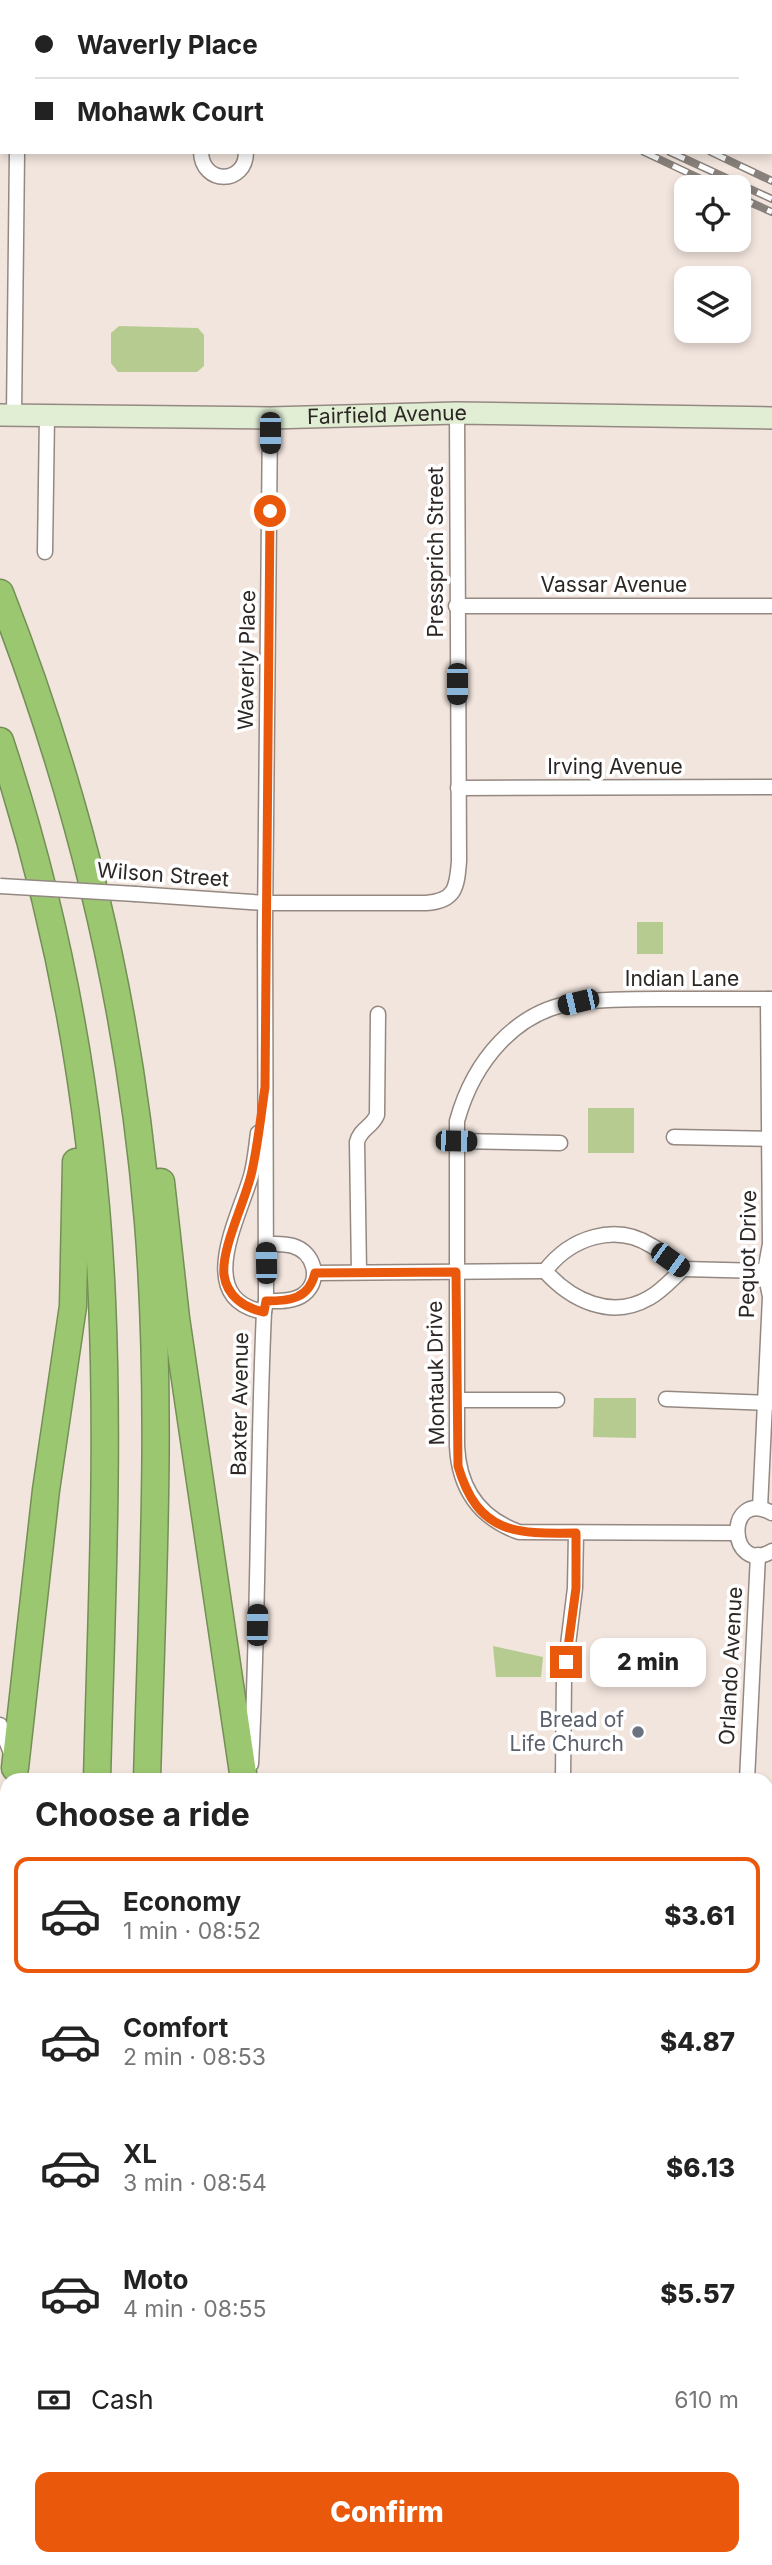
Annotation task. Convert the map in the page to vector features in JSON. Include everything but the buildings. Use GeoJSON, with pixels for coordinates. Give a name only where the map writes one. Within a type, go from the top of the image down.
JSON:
{"type":"FeatureCollection","features":[{"type":"Feature","properties":{"kind":"highway"},"geometry":{"type":"LineString","coordinates":[[0,593],[36,691],[73,807],[155,1150],[163,1194],[176,1318],[243,1773]]}},
{"type":"Feature","properties":{"kind":"highway"},"geometry":{"type":"LineString","coordinates":[[0,741],[55,941],[77,1059],[97,1225],[105,1418],[97,1773]]}},
{"type":"Feature","properties":{"kind":"highway"},"geometry":{"type":"LineString","coordinates":[[115,984],[141,1152],[153,1309],[155,1466],[147,1773]]}},
{"type":"Feature","properties":{"kind":"highway"},"geometry":{"type":"LineString","coordinates":[[14,1773],[46,1490],[73,1306],[77,1059]]}},
{"type":"Feature","properties":{"kind":"main road","name":"Fairfield Avenue"},"geometry":{"type":"LineString","coordinates":[[7,415],[270,418],[457,414],[772,418]]}},
{"type":"Feature","properties":{"kind":"street"},"geometry":{"type":"LineString","coordinates":[[7,415],[17,154]]}},
{"type":"Feature","properties":{"kind":"street"},"geometry":{"type":"LineString","coordinates":[[202,154],[206,169],[212,174],[226,177],[239,171],[244,165],[246,154]]}},
{"type":"Feature","properties":{"kind":"street","name":"Pressprich Street"},"geometry":{"type":"LineString","coordinates":[[448,898],[458,880],[457,414]]}},
{"type":"Feature","properties":{"kind":"street"},"geometry":{"type":"LineString","coordinates":[[45,552],[47,415]]}},
{"type":"Feature","properties":{"kind":"street","name":"Waverly Place"},"geometry":{"type":"LineString","coordinates":[[265,903],[270,418]]}},
{"type":"Feature","properties":{"kind":"street","name":"Vassar Avenue"},"geometry":{"type":"LineString","coordinates":[[456,606],[772,606]]}},
{"type":"Feature","properties":{"kind":"street","name":"Irving Avenue"},"geometry":{"type":"LineString","coordinates":[[458,788],[772,788]]}},
{"type":"Feature","properties":{"kind":"street","name":"Wilson Street"},"geometry":{"type":"LineString","coordinates":[[0,886],[265,903],[426,903],[448,898]]}},
{"type":"Feature","properties":{"kind":"street","name":"Baxter Avenue"},"geometry":{"type":"LineString","coordinates":[[250,1773],[256,1662],[260,1384],[265,1307],[265,903]]}},
{"type":"Feature","properties":{"kind":"street","name":"Indian Lane"},"geometry":{"type":"LineString","coordinates":[[465,1095],[484,1061],[510,1032],[541,1013],[560,1006],[578,1002],[632,999],[770,999]]}},
{"type":"Feature","properties":{"kind":"street","name":"Pequot Drive"},"geometry":{"type":"LineString","coordinates":[[766,1511],[770,1297],[765,1271],[771,1244],[770,999]]}},
{"type":"Feature","properties":{"kind":"street"},"geometry":{"type":"LineString","coordinates":[[359,1272],[358,1142],[359,1135],[370,1126],[377,1115],[378,1014]]}},
{"type":"Feature","properties":{"kind":"street"},"geometry":{"type":"LineString","coordinates":[[265,1087],[252,1173],[228,1249],[224,1274],[229,1291],[253,1310],[303,1295],[313,1282],[315,1273],[312,1261],[302,1250],[287,1245],[266,1244]]}},
{"type":"Feature","properties":{"kind":"street","name":"Montauk Drive"},"geometry":{"type":"LineString","coordinates":[[465,1095],[457,1121],[456,1141],[458,1466],[463,1482],[477,1505],[496,1522],[519,1532],[736,1533]]}},
{"type":"Feature","properties":{"kind":"street"},"geometry":{"type":"LineString","coordinates":[[674,1137],[771,1139]]}},
{"type":"Feature","properties":{"kind":"street"},"geometry":{"type":"LineString","coordinates":[[456,1141],[560,1143]]}},
{"type":"Feature","properties":{"kind":"street"},"geometry":{"type":"LineString","coordinates":[[545,1271],[554,1259],[579,1241],[612,1235],[634,1238],[652,1245],[683,1269],[765,1271]]}},
{"type":"Feature","properties":{"kind":"street"},"geometry":{"type":"LineString","coordinates":[[545,1271],[555,1283],[579,1300],[604,1307],[628,1305],[650,1298],[683,1269]]}},
{"type":"Feature","properties":{"kind":"street"},"geometry":{"type":"LineString","coordinates":[[315,1273],[545,1271]]}},
{"type":"Feature","properties":{"kind":"street"},"geometry":{"type":"LineString","coordinates":[[666,1399],[768,1403]]}},
{"type":"Feature","properties":{"kind":"street"},"geometry":{"type":"LineString","coordinates":[[458,1400],[557,1400]]}},
{"type":"Feature","properties":{"kind":"street"},"geometry":{"type":"LineString","coordinates":[[736,1533],[737,1523],[743,1515],[751,1510],[766,1511]]}},
{"type":"Feature","properties":{"kind":"street"},"geometry":{"type":"LineString","coordinates":[[564,1773],[564,1677],[576,1588],[576,1533]]}},
{"type":"Feature","properties":{"kind":"street","name":"Orlando Avenue"},"geometry":{"type":"LineString","coordinates":[[736,1533],[739,1544],[747,1552],[765,1553],[748,1773]]}},
{"type":"Feature","properties":{"kind":"street"},"geometry":{"type":"LineString","coordinates":[[0,1725],[7,1738],[14,1773]]}},
{"type":"Feature","properties":{"kind":"green space"},"geometry":{"type":"Polygon","coordinates":[[[119,326],[198,328],[204,335],[204,366],[197,372],[118,372],[111,363],[111,333],[119,326]]]}},
{"type":"Feature","properties":{"kind":"green space"},"geometry":{"type":"Polygon","coordinates":[[[637,922],[663,922],[663,954],[637,954],[637,922]]]}},
{"type":"Feature","properties":{"kind":"green space"},"geometry":{"type":"Polygon","coordinates":[[[588,1108],[634,1108],[634,1153],[588,1153],[588,1108]]]}},
{"type":"Feature","properties":{"kind":"green space"},"geometry":{"type":"Polygon","coordinates":[[[594,1398],[636,1398],[636,1438],[593,1437],[594,1398]]]}},
{"type":"Feature","properties":{"kind":"green space"},"geometry":{"type":"Polygon","coordinates":[[[493,1646],[543,1657],[541,1677],[496,1677],[493,1646]]]}},
{"type":"Feature","properties":{"kind":"railway"},"geometry":{"type":"LineString","coordinates":[[648,154],[693,175]]}},
{"type":"Feature","properties":{"kind":"railway"},"geometry":{"type":"LineString","coordinates":[[674,154],[772,199]]}},
{"type":"Feature","properties":{"kind":"railway"},"geometry":{"type":"LineString","coordinates":[[715,154],[772,181]]}},
{"type":"Feature","properties":{"kind":"railway"},"geometry":{"type":"LineString","coordinates":[[751,203],[772,212]]}},
{"type":"Feature","properties":{"kind":"place","name":"Bread of Life Church"},"geometry":{"type":"Point","coordinates":[638,1732]}},
{"type":"Feature","properties":{"kind":"route"},"geometry":{"type":"LineString","coordinates":[[270,511],[265,1087],[252,1173],[228,1249],[224,1274],[229,1291],[236,1299],[253,1310],[264,1312],[266,1301],[283,1301],[303,1295],[313,1282],[315,1273],[456,1272],[458,1466],[463,1482],[477,1505],[506,1528],[534,1534],[576,1533],[576,1588],[566,1662]]}}]}
